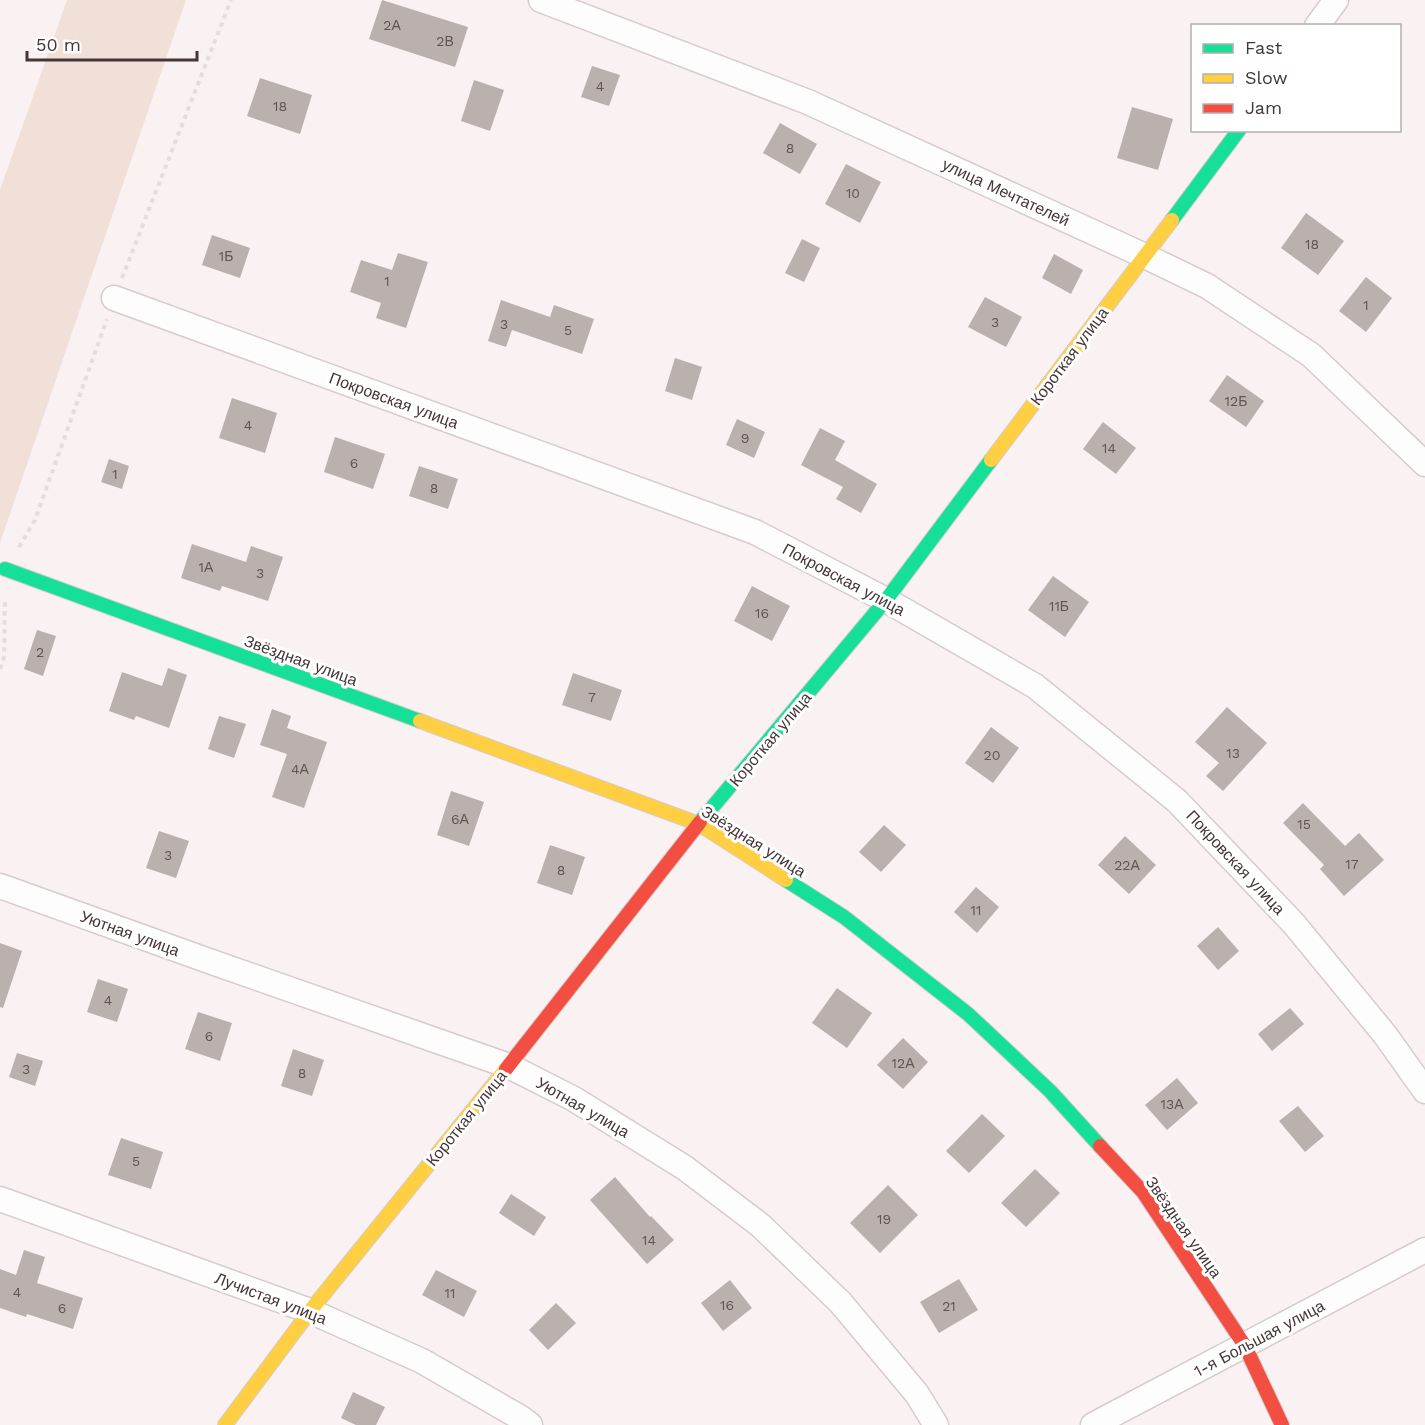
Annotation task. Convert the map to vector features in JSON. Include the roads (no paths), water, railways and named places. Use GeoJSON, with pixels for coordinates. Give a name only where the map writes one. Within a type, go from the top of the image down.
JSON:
{"type":"FeatureCollection","features":[{"type":"Feature","properties":{"kind":"street","name":"улица Мечтателей"},"geometry":{"type":"LineString","coordinates":[[541,0],[808,102],[1207,286],[1311,355],[1425,464]]}},
{"type":"Feature","properties":{"kind":"street"},"geometry":{"type":"LineString","coordinates":[[1318,24],[1336,0]]}},
{"type":"Feature","properties":{"kind":"street","name":"Короткая улица"},"geometry":{"type":"LineString","coordinates":[[225,1425],[310,1311],[509,1066],[699,824],[886,600],[1238,132]]}},
{"type":"Feature","properties":{"kind":"street","name":"Покровская улица"},"geometry":{"type":"LineString","coordinates":[[114,298],[755,532],[886,600],[1035,686],[1177,801],[1294,924],[1386,1036],[1425,1091]]}},
{"type":"Feature","properties":{"kind":"street","name":"Звёздная улица"},"geometry":{"type":"LineString","coordinates":[[5,569],[699,824],[844,917],[968,1014],[1050,1091],[1143,1192],[1245,1346],[1282,1425]]}},
{"type":"Feature","properties":{"kind":"street","name":"Уютная улица"},"geometry":{"type":"LineString","coordinates":[[0,886],[509,1066],[574,1099],[685,1168],[760,1225],[840,1302],[917,1394],[936,1425]]}},
{"type":"Feature","properties":{"kind":"street","name":"Лучистая улица"},"geometry":{"type":"LineString","coordinates":[[0,1199],[310,1311],[423,1361],[530,1425]]}},
{"type":"Feature","properties":{"kind":"street","name":"1-я Большая улица"},"geometry":{"type":"LineString","coordinates":[[1093,1425],[1425,1250]]}}]}
